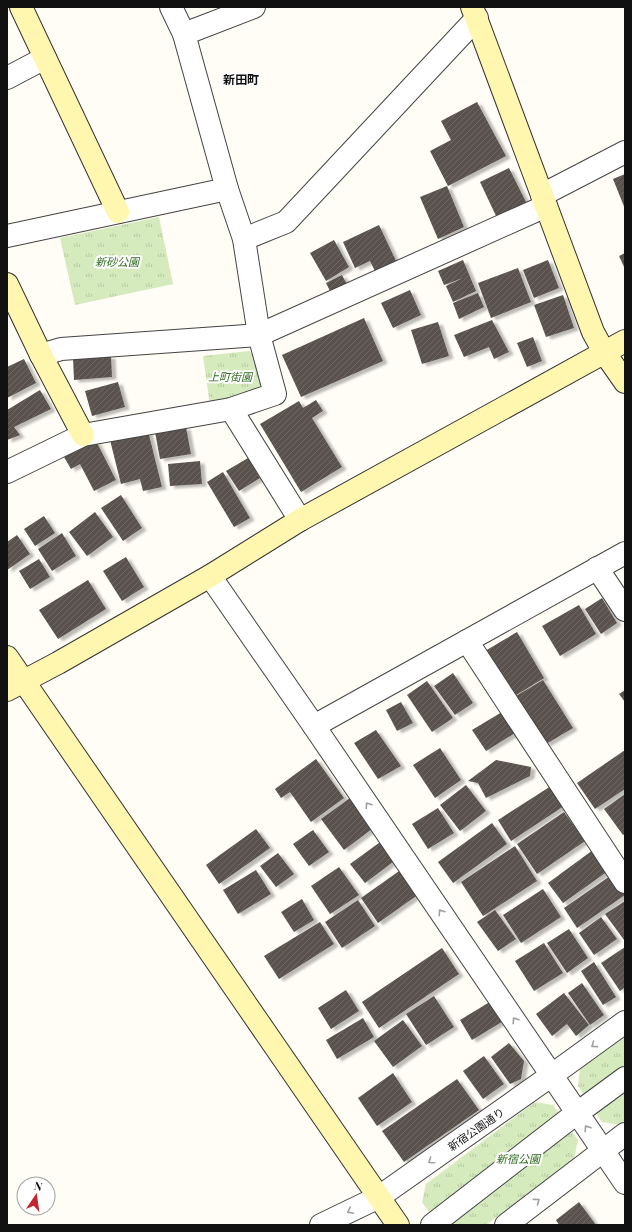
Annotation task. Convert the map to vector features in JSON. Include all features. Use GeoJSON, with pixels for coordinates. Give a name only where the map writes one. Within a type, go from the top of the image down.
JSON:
{"type":"FeatureCollection","features":[{"type":"Feature","properties":{"kind":"street"},"geometry":{"type":"LineString","coordinates":[[21,7],[118,212]]}},
{"type":"Feature","properties":{"kind":"street"},"geometry":{"type":"LineString","coordinates":[[7,472],[83,436],[231,410],[275,394],[259,335],[244,239],[227,189],[184,34],[171,7]]}},
{"type":"Feature","properties":{"kind":"street"},"geometry":{"type":"LineString","coordinates":[[184,34],[254,7]]}},
{"type":"Feature","properties":{"kind":"street"},"geometry":{"type":"LineString","coordinates":[[244,239],[286,222],[475,13],[594,332],[604,352],[625,382]]}},
{"type":"Feature","properties":{"kind":"street"},"geometry":{"type":"LineString","coordinates":[[7,78],[45,58]]}},
{"type":"Feature","properties":{"kind":"street"},"geometry":{"type":"LineString","coordinates":[[41,355],[61,349],[259,335],[544,201],[625,152]]}},
{"type":"Feature","properties":{"kind":"street"},"geometry":{"type":"LineString","coordinates":[[7,236],[227,189]]}},
{"type":"Feature","properties":{"kind":"street"},"geometry":{"type":"LineString","coordinates":[[7,284],[41,355],[83,436]]}},
{"type":"Feature","properties":{"kind":"street"},"geometry":{"type":"LineString","coordinates":[[15,685],[58,663],[210,576],[300,520],[625,341]]}},
{"type":"Feature","properties":{"kind":"street"},"geometry":{"type":"LineString","coordinates":[[231,410],[300,520]]}},
{"type":"Feature","properties":{"kind":"street"},"geometry":{"type":"LineString","coordinates":[[314,726],[625,553]]}},
{"type":"Feature","properties":{"kind":"street"},"geometry":{"type":"LineString","coordinates":[[597,568],[625,610]]}},
{"type":"Feature","properties":{"kind":"street"},"geometry":{"type":"LineString","coordinates":[[210,576],[625,1183]]}},
{"type":"Feature","properties":{"kind":"street"},"geometry":{"type":"LineString","coordinates":[[467,641],[625,882]]}},
{"type":"Feature","properties":{"kind":"street"},"geometry":{"type":"LineString","coordinates":[[7,657],[15,685],[398,1225]]}},
{"type":"Feature","properties":{"kind":"street","name":"新宿公園通り"},"geometry":{"type":"LineString","coordinates":[[321,1225],[378,1197],[625,1022]]}},
{"type":"Feature","properties":{"kind":"street"},"geometry":{"type":"LineString","coordinates":[[587,1106],[625,1078]]}},
{"type":"Feature","properties":{"kind":"street"},"geometry":{"type":"LineString","coordinates":[[432,1225],[569,1119]]}},
{"type":"Feature","properties":{"kind":"street"},"geometry":{"type":"LineString","coordinates":[[506,1225],[625,1134]]}},
{"type":"Feature","properties":{"kind":"green space","name":"新砂公園"},"geometry":{"type":"Polygon","coordinates":[[[159,217],[173,284],[75,305],[60,238],[159,217]]]}},
{"type":"Feature","properties":{"kind":"green space","name":"上町街園"},"geometry":{"type":"Polygon","coordinates":[[[249,351],[262,362],[265,381],[256,394],[210,405],[203,356],[249,351]]]}},
{"type":"Feature","properties":{"kind":"green space"},"geometry":{"type":"Polygon","coordinates":[[[625,1035],[625,1122],[620,1125],[602,1122],[578,1086],[580,1068],[625,1035]]]}},
{"type":"Feature","properties":{"kind":"green space","name":"新宿公園"},"geometry":{"type":"Polygon","coordinates":[[[535,1102],[553,1105],[578,1140],[574,1159],[486,1225],[438,1225],[422,1202],[426,1184],[535,1102]]]}},
{"type":"Feature","properties":{"kind":"building"},"geometry":{"type":"Polygon","coordinates":[[[477,102],[506,156],[448,186],[430,151],[451,140],[441,121],[477,102]]]}},
{"type":"Feature","properties":{"kind":"building"},"geometry":{"type":"Polygon","coordinates":[[[509,168],[527,204],[497,218],[480,182],[509,168]]]}},
{"type":"Feature","properties":{"kind":"building"},"geometry":{"type":"Polygon","coordinates":[[[625,174],[625,209],[613,179],[625,174]]]}},
{"type":"Feature","properties":{"kind":"building"},"geometry":{"type":"Polygon","coordinates":[[[447,186],[464,227],[438,239],[420,197],[447,186]]]}},
{"type":"Feature","properties":{"kind":"building"},"geometry":{"type":"Polygon","coordinates":[[[379,225],[397,263],[376,273],[370,261],[355,268],[343,242],[379,225]]]}},
{"type":"Feature","properties":{"kind":"building"},"geometry":{"type":"Polygon","coordinates":[[[334,240],[349,267],[326,281],[310,253],[334,240]]]}},
{"type":"Feature","properties":{"kind":"building"},"geometry":{"type":"Polygon","coordinates":[[[625,253],[625,269],[619,256],[625,253]]]}},
{"type":"Feature","properties":{"kind":"building"},"geometry":{"type":"Polygon","coordinates":[[[463,260],[476,291],[453,302],[446,286],[463,278],[444,285],[438,271],[463,260]]]}},
{"type":"Feature","properties":{"kind":"building"},"geometry":{"type":"Polygon","coordinates":[[[548,260],[559,288],[534,298],[523,270],[548,260]]]}},
{"type":"Feature","properties":{"kind":"building"},"geometry":{"type":"Polygon","coordinates":[[[518,268],[531,302],[491,318],[478,283],[518,268]]]}},
{"type":"Feature","properties":{"kind":"building"},"geometry":{"type":"Polygon","coordinates":[[[342,275],[351,292],[335,301],[326,283],[342,275]]]}},
{"type":"Feature","properties":{"kind":"building"},"geometry":{"type":"Polygon","coordinates":[[[410,290],[421,315],[393,328],[381,303],[410,290]]]}},
{"type":"Feature","properties":{"kind":"building"},"geometry":{"type":"Polygon","coordinates":[[[478,293],[484,307],[459,319],[453,303],[478,293]]]}},
{"type":"Feature","properties":{"kind":"building"},"geometry":{"type":"Polygon","coordinates":[[[563,295],[574,328],[546,337],[534,305],[563,295]]]}},
{"type":"Feature","properties":{"kind":"building"},"geometry":{"type":"Polygon","coordinates":[[[364,318],[383,361],[301,397],[282,355],[364,318]]]}},
{"type":"Feature","properties":{"kind":"building"},"geometry":{"type":"Polygon","coordinates":[[[492,320],[509,352],[494,359],[489,347],[464,357],[454,335],[492,320]]]}},
{"type":"Feature","properties":{"kind":"building"},"geometry":{"type":"Polygon","coordinates":[[[438,322],[449,356],[422,364],[411,330],[438,322]]]}},
{"type":"Feature","properties":{"kind":"building"},"geometry":{"type":"Polygon","coordinates":[[[533,337],[542,361],[527,367],[517,343],[533,337]]]}},
{"type":"Feature","properties":{"kind":"building"},"geometry":{"type":"Polygon","coordinates":[[[111,356],[112,377],[74,380],[73,358],[111,356]]]}},
{"type":"Feature","properties":{"kind":"building"},"geometry":{"type":"Polygon","coordinates":[[[24,359],[36,383],[7,398],[7,367],[24,359]]]}},
{"type":"Feature","properties":{"kind":"building"},"geometry":{"type":"Polygon","coordinates":[[[118,382],[125,407],[92,416],[85,391],[118,382]]]}},
{"type":"Feature","properties":{"kind":"building"},"geometry":{"type":"Polygon","coordinates":[[[40,390],[51,409],[14,427],[20,435],[7,440],[7,410],[40,390]]]}},
{"type":"Feature","properties":{"kind":"building"},"geometry":{"type":"Polygon","coordinates":[[[316,400],[323,411],[312,418],[342,467],[301,492],[260,424],[299,401],[303,408],[316,400]]]}},
{"type":"Feature","properties":{"kind":"building"},"geometry":{"type":"Polygon","coordinates":[[[186,427],[191,454],[160,459],[155,432],[186,427]]]}},
{"type":"Feature","properties":{"kind":"building"},"geometry":{"type":"Polygon","coordinates":[[[148,431],[162,487],[143,491],[140,479],[121,484],[110,440],[148,431]]]}},
{"type":"Feature","properties":{"kind":"building"},"geometry":{"type":"Polygon","coordinates":[[[96,441],[116,480],[94,491],[80,464],[71,469],[64,457],[96,441]]]}},
{"type":"Feature","properties":{"kind":"building"},"geometry":{"type":"Polygon","coordinates":[[[248,458],[260,478],[239,491],[226,471],[248,458]]]}},
{"type":"Feature","properties":{"kind":"building"},"geometry":{"type":"Polygon","coordinates":[[[200,461],[202,484],[170,486],[168,464],[200,461]]]}},
{"type":"Feature","properties":{"kind":"building"},"geometry":{"type":"Polygon","coordinates":[[[223,472],[250,518],[234,527],[207,482],[223,472]]]}},
{"type":"Feature","properties":{"kind":"building"},"geometry":{"type":"Polygon","coordinates":[[[121,495],[142,528],[123,541],[101,508],[121,495]]]}},
{"type":"Feature","properties":{"kind":"building"},"geometry":{"type":"Polygon","coordinates":[[[95,512],[113,537],[87,556],[69,532],[95,512]]]}},
{"type":"Feature","properties":{"kind":"building"},"geometry":{"type":"Polygon","coordinates":[[[44,516],[55,533],[35,546],[24,529],[44,516]]]}},
{"type":"Feature","properties":{"kind":"building"},"geometry":{"type":"Polygon","coordinates":[[[62,533],[76,556],[52,571],[38,549],[62,533]]]}},
{"type":"Feature","properties":{"kind":"building"},"geometry":{"type":"Polygon","coordinates":[[[17,535],[30,554],[7,570],[7,542],[17,535]]]}},
{"type":"Feature","properties":{"kind":"building"},"geometry":{"type":"Polygon","coordinates":[[[126,557],[144,587],[122,601],[103,571],[126,557]]]}},
{"type":"Feature","properties":{"kind":"building"},"geometry":{"type":"Polygon","coordinates":[[[39,559],[50,577],[30,589],[19,571],[39,559]]]}},
{"type":"Feature","properties":{"kind":"building"},"geometry":{"type":"Polygon","coordinates":[[[88,580],[106,609],[58,639],[39,610],[88,580]]]}},
{"type":"Feature","properties":{"kind":"building"},"geometry":{"type":"Polygon","coordinates":[[[602,598],[617,623],[601,634],[585,609],[602,598]]]}},
{"type":"Feature","properties":{"kind":"building"},"geometry":{"type":"Polygon","coordinates":[[[579,605],[596,634],[560,656],[542,626],[579,605]]]}},
{"type":"Feature","properties":{"kind":"building"},"geometry":{"type":"Polygon","coordinates":[[[517,632],[544,678],[513,697],[485,651],[517,632]]]}},
{"type":"Feature","properties":{"kind":"building"},"geometry":{"type":"Polygon","coordinates":[[[453,673],[473,703],[455,715],[434,686],[453,673]]]}},
{"type":"Feature","properties":{"kind":"building"},"geometry":{"type":"Polygon","coordinates":[[[543,680],[573,728],[546,744],[516,696],[543,680]]]}},
{"type":"Feature","properties":{"kind":"building"},"geometry":{"type":"Polygon","coordinates":[[[427,681],[453,718],[432,732],[407,695],[427,681]]]}},
{"type":"Feature","properties":{"kind":"building"},"geometry":{"type":"Polygon","coordinates":[[[625,690],[625,702],[619,694],[625,690]]]}},
{"type":"Feature","properties":{"kind":"building"},"geometry":{"type":"Polygon","coordinates":[[[401,702],[413,723],[397,731],[386,710],[401,702]]]}},
{"type":"Feature","properties":{"kind":"building"},"geometry":{"type":"Polygon","coordinates":[[[502,712],[515,733],[486,751],[472,730],[502,712]]]}},
{"type":"Feature","properties":{"kind":"building"},"geometry":{"type":"Polygon","coordinates":[[[376,730],[401,766],[378,779],[354,743],[376,730]]]}},
{"type":"Feature","properties":{"kind":"building"},"geometry":{"type":"Polygon","coordinates":[[[440,748],[461,780],[435,798],[413,765],[440,748]]]}},
{"type":"Feature","properties":{"kind":"building"},"geometry":{"type":"Polygon","coordinates":[[[625,750],[625,789],[595,809],[577,783],[625,750]]]}},
{"type":"Feature","properties":{"kind":"building"},"geometry":{"type":"Polygon","coordinates":[[[316,759],[344,798],[311,822],[290,792],[281,798],[275,789],[316,759]]]}},
{"type":"Feature","properties":{"kind":"building"},"geometry":{"type":"Polygon","coordinates":[[[496,760],[531,767],[530,776],[486,798],[478,783],[468,781],[496,760]]]}},
{"type":"Feature","properties":{"kind":"building"},"geometry":{"type":"Polygon","coordinates":[[[466,785],[486,811],[460,831],[440,805],[466,785]]]}},
{"type":"Feature","properties":{"kind":"building"},"geometry":{"type":"Polygon","coordinates":[[[551,786],[564,806],[511,841],[498,820],[551,786]]]}},
{"type":"Feature","properties":{"kind":"building"},"geometry":{"type":"Polygon","coordinates":[[[625,794],[625,834],[623,835],[604,809],[625,794]]]}},
{"type":"Feature","properties":{"kind":"building"},"geometry":{"type":"Polygon","coordinates":[[[350,798],[372,829],[344,850],[321,819],[350,798]]]}},
{"type":"Feature","properties":{"kind":"building"},"geometry":{"type":"Polygon","coordinates":[[[438,808],[454,833],[428,849],[412,824],[438,808]]]}},
{"type":"Feature","properties":{"kind":"building"},"geometry":{"type":"Polygon","coordinates":[[[564,812],[585,841],[537,874],[517,844],[564,812]]]}},
{"type":"Feature","properties":{"kind":"building"},"geometry":{"type":"Polygon","coordinates":[[[492,823],[507,844],[453,883],[438,862],[492,823]]]}},
{"type":"Feature","properties":{"kind":"building"},"geometry":{"type":"Polygon","coordinates":[[[256,829],[270,848],[219,884],[206,865],[256,829]]]}},
{"type":"Feature","properties":{"kind":"building"},"geometry":{"type":"Polygon","coordinates":[[[313,830],[329,852],[309,866],[293,844],[313,830]]]}},
{"type":"Feature","properties":{"kind":"building"},"geometry":{"type":"Polygon","coordinates":[[[383,840],[397,859],[365,883],[350,864],[383,840]]]}},
{"type":"Feature","properties":{"kind":"building"},"geometry":{"type":"Polygon","coordinates":[[[515,846],[537,881],[483,916],[461,882],[515,846]]]}},
{"type":"Feature","properties":{"kind":"building"},"geometry":{"type":"Polygon","coordinates":[[[593,850],[608,871],[563,903],[548,883],[593,850]]]}},
{"type":"Feature","properties":{"kind":"building"},"geometry":{"type":"Polygon","coordinates":[[[278,853],[294,874],[276,887],[260,866],[278,853]]]}},
{"type":"Feature","properties":{"kind":"building"},"geometry":{"type":"Polygon","coordinates":[[[339,867],[359,895],[330,914],[311,886],[339,867]]]}},
{"type":"Feature","properties":{"kind":"building"},"geometry":{"type":"Polygon","coordinates":[[[402,869],[419,894],[378,923],[361,898],[402,869]]]}},
{"type":"Feature","properties":{"kind":"building"},"geometry":{"type":"Polygon","coordinates":[[[256,870],[271,894],[238,914],[223,890],[256,870]]]}},
{"type":"Feature","properties":{"kind":"building"},"geometry":{"type":"Polygon","coordinates":[[[613,874],[625,891],[625,895],[577,928],[564,908],[613,874]]]}},
{"type":"Feature","properties":{"kind":"building"},"geometry":{"type":"Polygon","coordinates":[[[543,889],[561,917],[521,943],[503,915],[543,889]]]}},
{"type":"Feature","properties":{"kind":"building"},"geometry":{"type":"Polygon","coordinates":[[[302,899],[314,920],[294,932],[281,912],[302,899]]]}},
{"type":"Feature","properties":{"kind":"building"},"geometry":{"type":"Polygon","coordinates":[[[358,900],[375,926],[342,948],[325,922],[358,900]]]}},
{"type":"Feature","properties":{"kind":"building"},"geometry":{"type":"Polygon","coordinates":[[[625,901],[625,939],[624,940],[605,914],[625,901]]]}},
{"type":"Feature","properties":{"kind":"building"},"geometry":{"type":"Polygon","coordinates":[[[495,910],[516,939],[498,951],[477,922],[495,910]]]}},
{"type":"Feature","properties":{"kind":"building"},"geometry":{"type":"Polygon","coordinates":[[[601,917],[617,939],[594,955],[579,933],[601,917]]]}},
{"type":"Feature","properties":{"kind":"building"},"geometry":{"type":"Polygon","coordinates":[[[320,922],[334,944],[279,979],[264,956],[320,922]]]}},
{"type":"Feature","properties":{"kind":"building"},"geometry":{"type":"Polygon","coordinates":[[[569,929],[588,958],[567,973],[547,943],[569,929]]]}},
{"type":"Feature","properties":{"kind":"building"},"geometry":{"type":"Polygon","coordinates":[[[544,943],[563,973],[534,991],[515,961],[544,943]]]}},
{"type":"Feature","properties":{"kind":"building"},"geometry":{"type":"Polygon","coordinates":[[[625,947],[625,987],[620,991],[601,963],[625,947]]]}},
{"type":"Feature","properties":{"kind":"building"},"geometry":{"type":"Polygon","coordinates":[[[442,948],[459,974],[379,1028],[362,1002],[442,948]]]}},
{"type":"Feature","properties":{"kind":"building"},"geometry":{"type":"Polygon","coordinates":[[[594,962],[616,997],[603,1005],[581,971],[594,962]]]}},
{"type":"Feature","properties":{"kind":"building"},"geometry":{"type":"Polygon","coordinates":[[[582,983],[604,1015],[590,1025],[568,993],[582,983]]]}},
{"type":"Feature","properties":{"kind":"building"},"geometry":{"type":"Polygon","coordinates":[[[346,990],[359,1011],[331,1029],[318,1008],[346,990]]]}},
{"type":"Feature","properties":{"kind":"building"},"geometry":{"type":"Polygon","coordinates":[[[564,993],[589,1025],[576,1036],[567,1024],[552,1036],[536,1014],[564,993]]]}},
{"type":"Feature","properties":{"kind":"building"},"geometry":{"type":"Polygon","coordinates":[[[434,996],[454,1027],[426,1045],[406,1014],[434,996]]]}},
{"type":"Feature","properties":{"kind":"building"},"geometry":{"type":"Polygon","coordinates":[[[493,1000],[505,1020],[472,1040],[460,1020],[493,1000]]]}},
{"type":"Feature","properties":{"kind":"building"},"geometry":{"type":"Polygon","coordinates":[[[363,1018],[374,1037],[337,1059],[326,1040],[363,1018]]]}},
{"type":"Feature","properties":{"kind":"building"},"geometry":{"type":"Polygon","coordinates":[[[403,1020],[422,1046],[393,1067],[374,1041],[403,1020]]]}},
{"type":"Feature","properties":{"kind":"building"},"geometry":{"type":"Polygon","coordinates":[[[509,1043],[524,1061],[521,1079],[510,1084],[491,1057],[509,1043]]]}},
{"type":"Feature","properties":{"kind":"building"},"geometry":{"type":"Polygon","coordinates":[[[484,1056],[504,1084],[483,1099],[463,1071],[484,1056]]]}},
{"type":"Feature","properties":{"kind":"building"},"geometry":{"type":"Polygon","coordinates":[[[393,1073],[412,1102],[377,1126],[358,1098],[393,1073]]]}},
{"type":"Feature","properties":{"kind":"building"},"geometry":{"type":"Polygon","coordinates":[[[457,1079],[479,1110],[404,1162],[382,1131],[457,1079]]]}},
{"type":"Feature","properties":{"kind":"building"},"geometry":{"type":"Polygon","coordinates":[[[579,1202],[596,1225],[559,1225],[556,1220],[579,1202]]]}},
{"type":"Feature","properties":{"kind":"district","name":"新田町"},"geometry":{"type":"Point","coordinates":[241,79]}}]}
